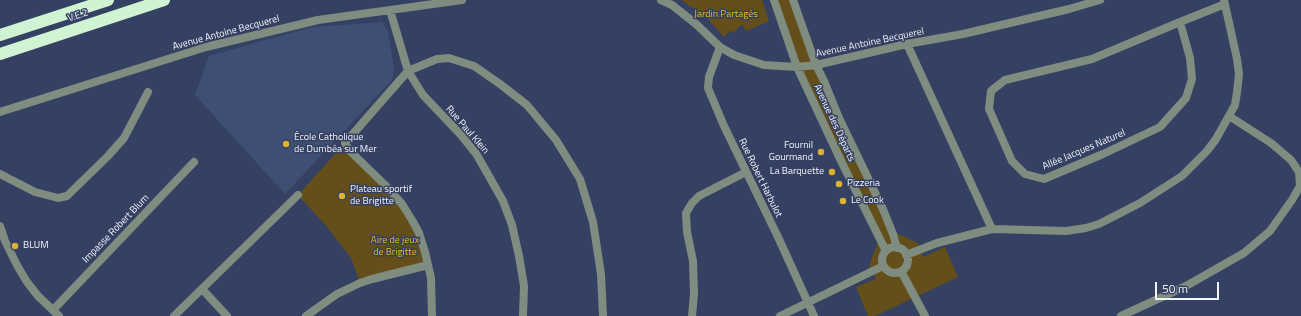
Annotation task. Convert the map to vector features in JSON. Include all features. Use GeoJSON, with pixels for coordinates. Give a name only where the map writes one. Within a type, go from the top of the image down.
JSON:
{"type":"FeatureCollection","features":[{"type":"Feature","properties":{"kind":"highway","name":"V.E.2"},"geometry":{"type":"LineString","coordinates":[[0,35],[108,0]]}},
{"type":"Feature","properties":{"kind":"highway","name":"V.E.2"},"geometry":{"type":"LineString","coordinates":[[0,54],[164,0]]}},
{"type":"Feature","properties":{"kind":"street","name":"Avenue Antoine Becquerel"},"geometry":{"type":"LineString","coordinates":[[0,112],[206,47],[318,20],[462,0]]}},
{"type":"Feature","properties":{"kind":"street","name":"Avenue Antoine Becquerel"},"geometry":{"type":"LineString","coordinates":[[661,0],[672,5],[696,24],[720,47],[734,55],[764,65],[797,67],[816,65],[907,44],[963,34],[1069,9],[1100,0]]}},
{"type":"Feature","properties":{"kind":"street","name":"Avenue des Départs"},"geometry":{"type":"LineString","coordinates":[[774,0],[797,67],[886,251]]}},
{"type":"Feature","properties":{"kind":"street","name":"Avenue des Départs"},"geometry":{"type":"LineString","coordinates":[[793,0],[816,65],[882,207],[897,248]]}},
{"type":"Feature","properties":{"kind":"street"},"geometry":{"type":"LineString","coordinates":[[906,255],[937,243],[992,229],[1066,231],[1086,228],[1099,224],[1140,203],[1182,176],[1207,151],[1235,105],[1239,74],[1224,2]]}},
{"type":"Feature","properties":{"kind":"street","name":"Allée Jacques Naturel"},"geometry":{"type":"LineString","coordinates":[[1180,22],[1190,58],[1192,79],[1186,98],[1160,127],[1103,154],[1044,178],[1025,174],[1012,161],[989,109],[992,91],[1005,80],[1092,59],[1224,2]]}},
{"type":"Feature","properties":{"kind":"street","name":"Rue Paul Klein"},"geometry":{"type":"LineString","coordinates":[[390,10],[408,71],[423,95],[477,154],[503,201],[512,225],[519,256],[524,286],[523,316]]}},
{"type":"Feature","properties":{"kind":"street"},"geometry":{"type":"LineString","coordinates":[[907,44],[992,229]]}},
{"type":"Feature","properties":{"kind":"street","name":"Rue Robert Harbulot"},"geometry":{"type":"LineString","coordinates":[[720,47],[709,77],[708,88],[724,126],[778,237],[814,316]]}},
{"type":"Feature","properties":{"kind":"street"},"geometry":{"type":"LineString","coordinates":[[432,316],[431,278],[419,233],[402,204],[351,152],[345,143],[408,71],[437,59],[449,58],[474,66],[527,105],[556,140],[580,179],[593,222],[601,274],[603,316]]}},
{"type":"Feature","properties":{"kind":"street"},"geometry":{"type":"LineString","coordinates":[[0,174],[35,192],[58,198],[67,196],[108,156],[124,138],[148,92]]}},
{"type":"Feature","properties":{"kind":"street"},"geometry":{"type":"LineString","coordinates":[[1121,316],[1186,286],[1244,253],[1270,231],[1300,186],[1299,172],[1291,160],[1271,143],[1229,116]]}},
{"type":"Feature","properties":{"kind":"street","name":"Impasse Robert Blum"},"geometry":{"type":"LineString","coordinates":[[53,310],[194,162]]}},
{"type":"Feature","properties":{"kind":"street"},"geometry":{"type":"LineString","coordinates":[[692,316],[694,294],[693,261],[687,232],[686,213],[692,203],[699,196],[746,172]]}},
{"type":"Feature","properties":{"kind":"street"},"geometry":{"type":"LineString","coordinates":[[174,316],[298,195]]}},
{"type":"Feature","properties":{"kind":"street"},"geometry":{"type":"LineString","coordinates":[[0,226],[9,248],[27,282],[38,296],[59,316]]}},
{"type":"Feature","properties":{"kind":"street"},"geometry":{"type":"LineString","coordinates":[[889,248],[897,248],[904,251],[907,262],[904,268],[898,272],[889,272],[883,266],[882,258],[889,248]]}},
{"type":"Feature","properties":{"kind":"street"},"geometry":{"type":"LineString","coordinates":[[306,316],[338,294],[360,283],[428,265]]}},
{"type":"Feature","properties":{"kind":"street"},"geometry":{"type":"LineString","coordinates":[[780,316],[883,266]]}},
{"type":"Feature","properties":{"kind":"street"},"geometry":{"type":"LineString","coordinates":[[901,270],[925,316]]}},
{"type":"Feature","properties":{"kind":"street"},"geometry":{"type":"LineString","coordinates":[[202,289],[227,316]]}},
{"type":"Feature","properties":{"kind":"shaded area","name":"École Catholique de Dumbéa sur Mer"},"geometry":{"type":"Polygon","coordinates":[[[382,22],[388,31],[394,67],[392,80],[285,194],[195,95],[209,56],[312,27],[382,22]]]}},
{"type":"Feature","properties":{"kind":"green space","name":"Jardin Partagés"},"geometry":{"type":"Polygon","coordinates":[[[681,0],[762,0],[769,21],[746,31],[742,24],[733,33],[730,31],[724,37],[706,17],[681,0]]]}},
{"type":"Feature","properties":{"kind":"green space"},"geometry":{"type":"Polygon","coordinates":[[[774,0],[793,0],[816,65],[896,233],[918,243],[923,257],[945,247],[958,277],[875,316],[868,316],[856,287],[876,279],[869,266],[878,242],[821,118],[774,0]]]}},
{"type":"Feature","properties":{"kind":"green space","name":"Aire de jeux de Brigitte"},"geometry":{"type":"Polygon","coordinates":[[[345,143],[402,204],[428,265],[360,283],[351,258],[327,227],[298,195],[345,143]]]}},
{"type":"Feature","properties":{"kind":"place","name":"École Catholique de Dumbéa sur Mer"},"geometry":{"type":"Point","coordinates":[286,144]}},
{"type":"Feature","properties":{"kind":"place","name":"Fournil Gourmand"},"geometry":{"type":"Point","coordinates":[821,152]}},
{"type":"Feature","properties":{"kind":"place","name":"La Barquette"},"geometry":{"type":"Point","coordinates":[832,172]}},
{"type":"Feature","properties":{"kind":"place","name":"Pizzeria"},"geometry":{"type":"Point","coordinates":[839,184]}},
{"type":"Feature","properties":{"kind":"place","name":"Plateau sportif de Brigitte"},"geometry":{"type":"Point","coordinates":[342,196]}},
{"type":"Feature","properties":{"kind":"place","name":"Le Cook"},"geometry":{"type":"Point","coordinates":[843,201]}},
{"type":"Feature","properties":{"kind":"place","name":"BLUM"},"geometry":{"type":"Point","coordinates":[15,246]}}]}
